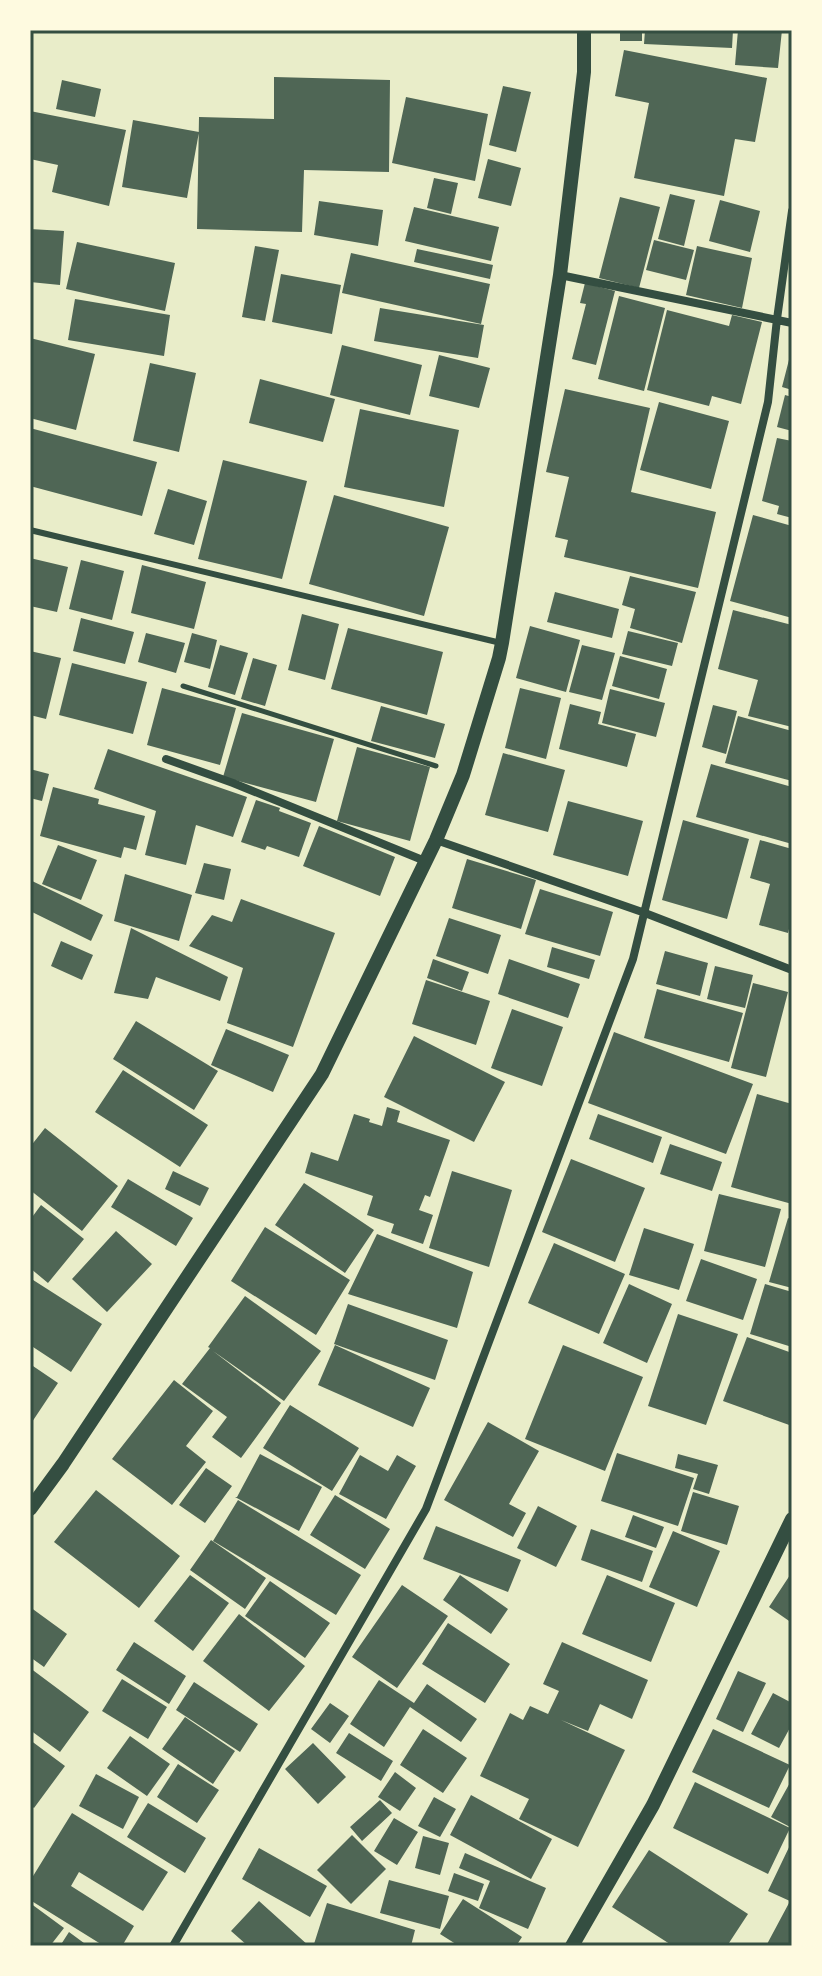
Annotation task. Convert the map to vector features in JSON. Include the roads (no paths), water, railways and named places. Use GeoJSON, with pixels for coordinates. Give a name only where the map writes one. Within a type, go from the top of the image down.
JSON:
{"type":"FeatureCollection","features":[{"type":"Feature","properties":{"kind":"street"},"geometry":{"type":"LineString","coordinates":[[32,1502],[63,1464],[322,1074],[436,840],[463,775],[502,643],[560,275],[584,72],[584,30]]}},
{"type":"Feature","properties":{"kind":"street"},"geometry":{"type":"LineString","coordinates":[[173,1946],[426,1509],[633,959],[768,402],[792,211]]}},
{"type":"Feature","properties":{"kind":"street"},"geometry":{"type":"LineString","coordinates":[[560,275],[792,323]]}},
{"type":"Feature","properties":{"kind":"street"},"geometry":{"type":"LineString","coordinates":[[166,759],[425,861]]}},
{"type":"Feature","properties":{"kind":"street"},"geometry":{"type":"LineString","coordinates":[[436,840],[645,913],[792,970]]}},
{"type":"Feature","properties":{"kind":"street"},"geometry":{"type":"LineString","coordinates":[[572,1946],[653,1805],[792,1519]]}},
{"type":"Feature","properties":{"kind":"lane"},"geometry":{"type":"LineString","coordinates":[[30,530],[502,643]]}}]}
